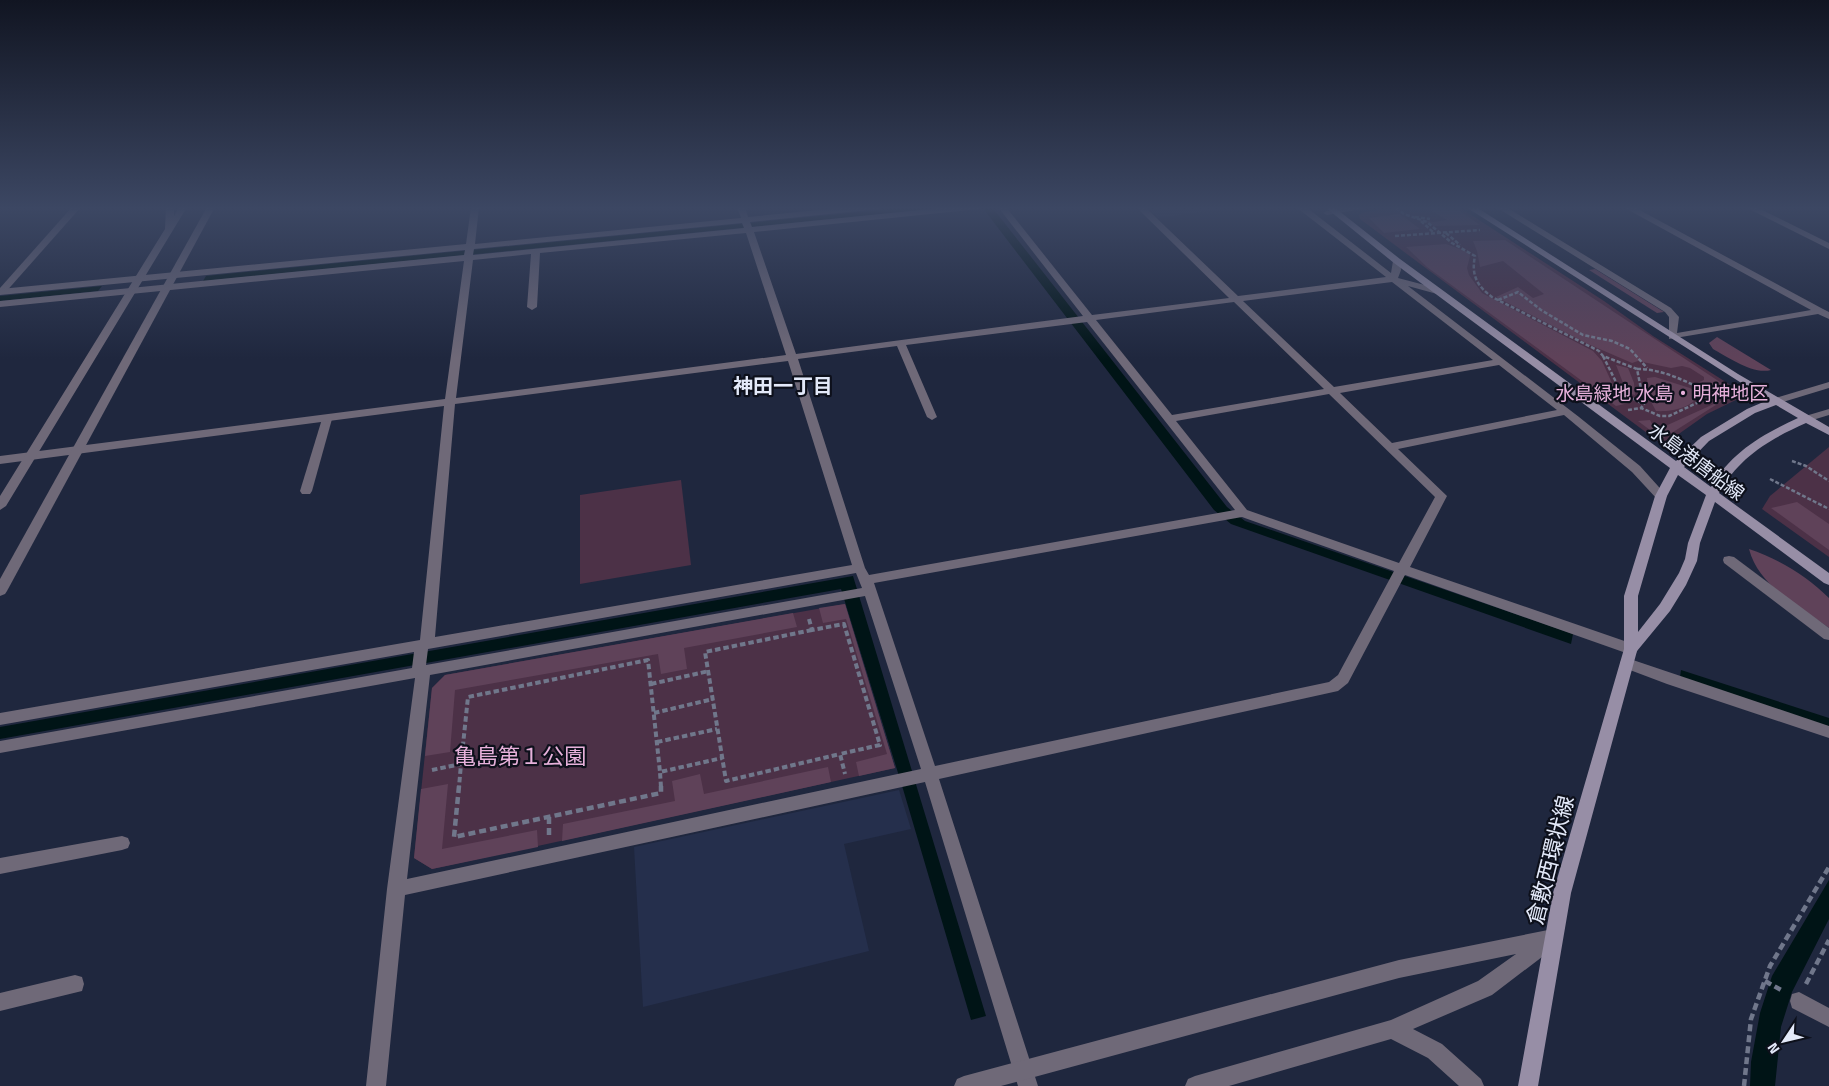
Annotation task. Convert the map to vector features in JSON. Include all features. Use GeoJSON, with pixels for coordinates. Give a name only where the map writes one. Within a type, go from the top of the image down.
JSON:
{"type":"FeatureCollection","features":[{"type":"Feature","properties":{"kind":"main road","name":"水島港唐船線"},"geometry":{"type":"LineString","coordinates":[[1392,258],[1829,580]]}},
{"type":"Feature","properties":{"kind":"main road"},"geometry":{"type":"LineString","coordinates":[[1549,258],[1672,337],[1829,432]]}},
{"type":"Feature","properties":{"kind":"main road","name":"倉敷西環状線"},"geometry":{"type":"LineString","coordinates":[[1528,1086],[1553,938],[1566,877],[1629,656],[1631,596],[1661,496],[1676,468],[1705,439],[1751,411],[1776,401]]}},
{"type":"Feature","properties":{"kind":"main road","name":"倉敷西環状線"},"geometry":{"type":"LineString","coordinates":[[1629,656],[1666,609],[1691,561],[1694,544],[1712,495],[1719,480],[1730,465],[1752,446],[1776,431],[1806,418]]}},
{"type":"Feature","properties":{"kind":"street"},"geometry":{"type":"LineString","coordinates":[[0,293],[32,258]]}},
{"type":"Feature","properties":{"kind":"street"},"geometry":{"type":"LineString","coordinates":[[0,506],[152,258]]}},
{"type":"Feature","properties":{"kind":"street"},"geometry":{"type":"LineString","coordinates":[[0,591],[183,258]]}},
{"type":"Feature","properties":{"kind":"street"},"geometry":{"type":"LineString","coordinates":[[0,293],[172,276],[399,258]]}},
{"type":"Feature","properties":{"kind":"street"},"geometry":{"type":"LineString","coordinates":[[0,304],[130,292],[422,258]]}},
{"type":"Feature","properties":{"kind":"street"},"geometry":{"type":"LineString","coordinates":[[376,1086],[450,402],[469,258]]}},
{"type":"Feature","properties":{"kind":"street"},"geometry":{"type":"LineString","coordinates":[[532,307],[536,258]]}},
{"type":"Feature","properties":{"kind":"street"},"geometry":{"type":"LineString","coordinates":[[758,258],[792,357],[924,775],[1026,1078]]}},
{"type":"Feature","properties":{"kind":"street"},"geometry":{"type":"LineString","coordinates":[[1040,258],[1086,319],[1168,419],[1240,513],[1400,576],[1629,656],[1672,680],[1829,732]]}},
{"type":"Feature","properties":{"kind":"street"},"geometry":{"type":"LineString","coordinates":[[396,889],[1333,688],[1343,679],[1400,576],[1441,496],[1193,258]]}},
{"type":"Feature","properties":{"kind":"street"},"geometry":{"type":"LineString","coordinates":[[1365,258],[1636,469],[1661,496]]}},
{"type":"Feature","properties":{"kind":"street"},"geometry":{"type":"LineString","coordinates":[[1583,258],[1668,310],[1674,317],[1672,337],[1820,311]]}},
{"type":"Feature","properties":{"kind":"street"},"geometry":{"type":"LineString","coordinates":[[1721,258],[1829,316]]}},
{"type":"Feature","properties":{"kind":"street"},"geometry":{"type":"LineString","coordinates":[[1393,279],[1397,270],[1396,261]]}},
{"type":"Feature","properties":{"kind":"street"},"geometry":{"type":"LineString","coordinates":[[0,460],[1393,279],[1437,291]]}},
{"type":"Feature","properties":{"kind":"street"},"geometry":{"type":"LineString","coordinates":[[900,343],[932,417]]}},
{"type":"Feature","properties":{"kind":"street"},"geometry":{"type":"LineString","coordinates":[[1168,419],[1500,362]]}},
{"type":"Feature","properties":{"kind":"street"},"geometry":{"type":"LineString","coordinates":[[1776,401],[1829,386]]}},
{"type":"Feature","properties":{"kind":"street"},"geometry":{"type":"LineString","coordinates":[[1390,447],[1565,412]]}},
{"type":"Feature","properties":{"kind":"street"},"geometry":{"type":"LineString","coordinates":[[1806,418],[1829,412]]}},
{"type":"Feature","properties":{"kind":"street"},"geometry":{"type":"LineString","coordinates":[[306,491],[327,419]]}},
{"type":"Feature","properties":{"kind":"street"},"geometry":{"type":"LineString","coordinates":[[0,746],[422,658],[864,583],[1240,513]]}},
{"type":"Feature","properties":{"kind":"street"},"geometry":{"type":"LineString","coordinates":[[1729,560],[1829,635]]}},
{"type":"Feature","properties":{"kind":"street"},"geometry":{"type":"LineString","coordinates":[[0,719],[805,603],[840,596],[864,583]]}},
{"type":"Feature","properties":{"kind":"street"},"geometry":{"type":"LineString","coordinates":[[0,866],[122,843]]}},
{"type":"Feature","properties":{"kind":"street"},"geometry":{"type":"LineString","coordinates":[[1195,1086],[1392,1030],[1485,988],[1553,938]]}},
{"type":"Feature","properties":{"kind":"street"},"geometry":{"type":"LineString","coordinates":[[964,1086],[1026,1078],[1398,969],[1553,938]]}},
{"type":"Feature","properties":{"kind":"street"},"geometry":{"type":"LineString","coordinates":[[0,1002],[75,984]]}},
{"type":"Feature","properties":{"kind":"street"},"geometry":{"type":"LineString","coordinates":[[1799,1001],[1829,1018]]}},
{"type":"Feature","properties":{"kind":"street"},"geometry":{"type":"LineString","coordinates":[[1392,1030],[1435,1051],[1474,1086]]}},
{"type":"Feature","properties":{"kind":"path"},"geometry":{"type":"LineString","coordinates":[[1474,258],[1471,269],[1472,274],[1483,291],[1599,351],[1622,392],[1644,404]]}},
{"type":"Feature","properties":{"kind":"path"},"geometry":{"type":"LineString","coordinates":[[1498,300],[1518,292],[1541,310],[1583,335],[1612,341],[1630,349],[1647,368]]}},
{"type":"Feature","properties":{"kind":"path"},"geometry":{"type":"LineString","coordinates":[[1603,356],[1637,370],[1647,368],[1663,372],[1713,394]]}},
{"type":"Feature","properties":{"kind":"path"},"geometry":{"type":"LineString","coordinates":[[1637,370],[1644,404],[1641,408]]}},
{"type":"Feature","properties":{"kind":"path"},"geometry":{"type":"LineString","coordinates":[[1620,412],[1641,408],[1660,416],[1669,416],[1699,403],[1713,394],[1730,388]]}},
{"type":"Feature","properties":{"kind":"path"},"geometry":{"type":"LineString","coordinates":[[1792,461],[1806,466],[1829,481]]}},
{"type":"Feature","properties":{"kind":"path"},"geometry":{"type":"LineString","coordinates":[[1770,480],[1829,510]]}},
{"type":"Feature","properties":{"kind":"path"},"geometry":{"type":"LineString","coordinates":[[805,603],[812,630]]}},
{"type":"Feature","properties":{"kind":"path"},"geometry":{"type":"LineString","coordinates":[[844,624],[880,745],[726,781],[709,671],[705,652],[844,624]]}},
{"type":"Feature","properties":{"kind":"path"},"geometry":{"type":"LineString","coordinates":[[648,660],[651,684],[661,793],[454,837],[468,696],[648,660]]}},
{"type":"Feature","properties":{"kind":"path"},"geometry":{"type":"LineString","coordinates":[[651,684],[709,671]]}},
{"type":"Feature","properties":{"kind":"path"},"geometry":{"type":"LineString","coordinates":[[654,713],[713,699]]}},
{"type":"Feature","properties":{"kind":"path"},"geometry":{"type":"LineString","coordinates":[[657,742],[718,729]]}},
{"type":"Feature","properties":{"kind":"path"},"geometry":{"type":"LineString","coordinates":[[840,754],[849,791]]}},
{"type":"Feature","properties":{"kind":"path"},"geometry":{"type":"LineString","coordinates":[[660,772],[722,758]]}},
{"type":"Feature","properties":{"kind":"path"},"geometry":{"type":"LineString","coordinates":[[409,775],[461,764]]}},
{"type":"Feature","properties":{"kind":"path"},"geometry":{"type":"LineString","coordinates":[[1744,1086],[1751,1019],[1770,966],[1829,867]]}},
{"type":"Feature","properties":{"kind":"path"},"geometry":{"type":"LineString","coordinates":[[1799,1001],[1802,990],[1829,940]]}},
{"type":"Feature","properties":{"kind":"shaded area"},"geometry":{"type":"Polygon","coordinates":[[[393,258],[439,258],[203,281],[206,276],[393,258]]]}},
{"type":"Feature","properties":{"kind":"shaded area"},"geometry":{"type":"Polygon","coordinates":[[[1021,258],[1032,258],[1227,507],[1245,521],[1573,634],[1571,644],[1231,524],[1214,510],[1021,258]]]}},
{"type":"Feature","properties":{"kind":"shaded area"},"geometry":{"type":"Polygon","coordinates":[[[102,286],[98,291],[0,301],[0,296],[102,286]]]}},
{"type":"Feature","properties":{"kind":"shaded area"},"geometry":{"type":"Polygon","coordinates":[[[853,576],[986,1016],[971,1020],[903,789],[841,589],[0,739],[0,727],[853,576]]]}},
{"type":"Feature","properties":{"kind":"shaded area"},"geometry":{"type":"Polygon","coordinates":[[[1681,670],[1829,718],[1829,727],[1680,677],[1681,670]]]}},
{"type":"Feature","properties":{"kind":"shaded area"},"geometry":{"type":"Polygon","coordinates":[[[899,790],[911,829],[844,844],[869,951],[643,1007],[634,847],[899,790]]]}},
{"type":"Feature","properties":{"kind":"shaded area"},"geometry":{"type":"Polygon","coordinates":[[[1829,880],[1829,919],[1792,992],[1781,1027],[1775,1086],[1750,1086],[1751,1062],[1760,1013],[1772,976],[1829,880]]]}},
{"type":"Feature","properties":{"kind":"green space","name":"水島緑地 水島・明神地区"},"geometry":{"type":"Polygon","coordinates":[[[1412,258],[1537,258],[1604,301],[1653,336],[1729,384],[1742,397],[1707,414],[1666,443],[1659,442],[1412,258]]]}},
{"type":"Feature","properties":{"kind":"green space"},"geometry":{"type":"Polygon","coordinates":[[[1417,258],[1470,258],[1467,268],[1469,275],[1482,293],[1593,351],[1602,361],[1616,392],[1629,403],[1616,406],[1427,267],[1417,258]]]}},
{"type":"Feature","properties":{"kind":"green space"},"geometry":{"type":"Polygon","coordinates":[[[1478,258],[1532,258],[1723,384],[1710,388],[1697,383],[1704,380],[1704,377],[1690,368],[1682,366],[1671,368],[1638,361],[1632,363],[1588,344],[1496,297],[1518,287],[1533,298],[1544,294],[1503,261],[1480,267],[1478,258]]]}},
{"type":"Feature","properties":{"kind":"green space"},"geometry":{"type":"Polygon","coordinates":[[[1595,269],[1664,312],[1657,313],[1589,270],[1595,269]]]}},
{"type":"Feature","properties":{"kind":"green space"},"geometry":{"type":"Polygon","coordinates":[[[1717,337],[1771,370],[1764,371],[1749,368],[1713,349],[1709,343],[1717,337]]]}},
{"type":"Feature","properties":{"kind":"green space"},"geometry":{"type":"Polygon","coordinates":[[[1616,365],[1628,368],[1634,383],[1635,395],[1627,393],[1616,365]]]}},
{"type":"Feature","properties":{"kind":"green space"},"geometry":{"type":"Polygon","coordinates":[[[1655,377],[1690,388],[1700,394],[1687,406],[1668,411],[1656,411],[1649,398],[1647,378],[1655,377]]]}},
{"type":"Feature","properties":{"kind":"green space"},"geometry":{"type":"Polygon","coordinates":[[[1727,398],[1662,439],[1638,421],[1650,420],[1652,424],[1661,428],[1727,398]]]}},
{"type":"Feature","properties":{"kind":"green space"},"geometry":{"type":"Polygon","coordinates":[[[1829,447],[1829,557],[1762,509],[1770,496],[1829,447]]]}},
{"type":"Feature","properties":{"kind":"green space"},"geometry":{"type":"Polygon","coordinates":[[[681,480],[691,565],[580,584],[580,495],[681,480]]]}},
{"type":"Feature","properties":{"kind":"green space"},"geometry":{"type":"Polygon","coordinates":[[[1797,502],[1829,524],[1829,550],[1771,508],[1797,502]]]}},
{"type":"Feature","properties":{"kind":"green space"},"geometry":{"type":"Polygon","coordinates":[[[1749,549],[1792,569],[1829,598],[1829,628],[1771,585],[1754,562],[1749,549]]]}},
{"type":"Feature","properties":{"kind":"green space","name":"亀島第１公園"},"geometry":{"type":"Polygon","coordinates":[[[845,604],[895,768],[432,869],[414,858],[432,688],[445,675],[845,604]]]}},
{"type":"Feature","properties":{"kind":"green space"},"geometry":{"type":"Polygon","coordinates":[[[845,604],[895,768],[859,776],[856,762],[887,754],[846,619],[823,623],[819,608],[845,604]]]}},
{"type":"Feature","properties":{"kind":"green space"},"geometry":{"type":"Polygon","coordinates":[[[793,613],[797,627],[684,648],[687,669],[661,674],[658,654],[455,690],[450,752],[425,756],[432,688],[445,675],[793,613]]]}},
{"type":"Feature","properties":{"kind":"green space"},"geometry":{"type":"Polygon","coordinates":[[[828,767],[831,782],[562,841],[563,824],[675,801],[672,781],[700,774],[704,794],[828,767]]]}},
{"type":"Feature","properties":{"kind":"green space"},"geometry":{"type":"Polygon","coordinates":[[[448,784],[442,849],[537,830],[538,847],[432,869],[414,858],[421,789],[448,784]]]}},
{"type":"Feature","properties":{"kind":"district","name":"神田一丁目"},"geometry":{"type":"Point","coordinates":[783,385]}}]}
